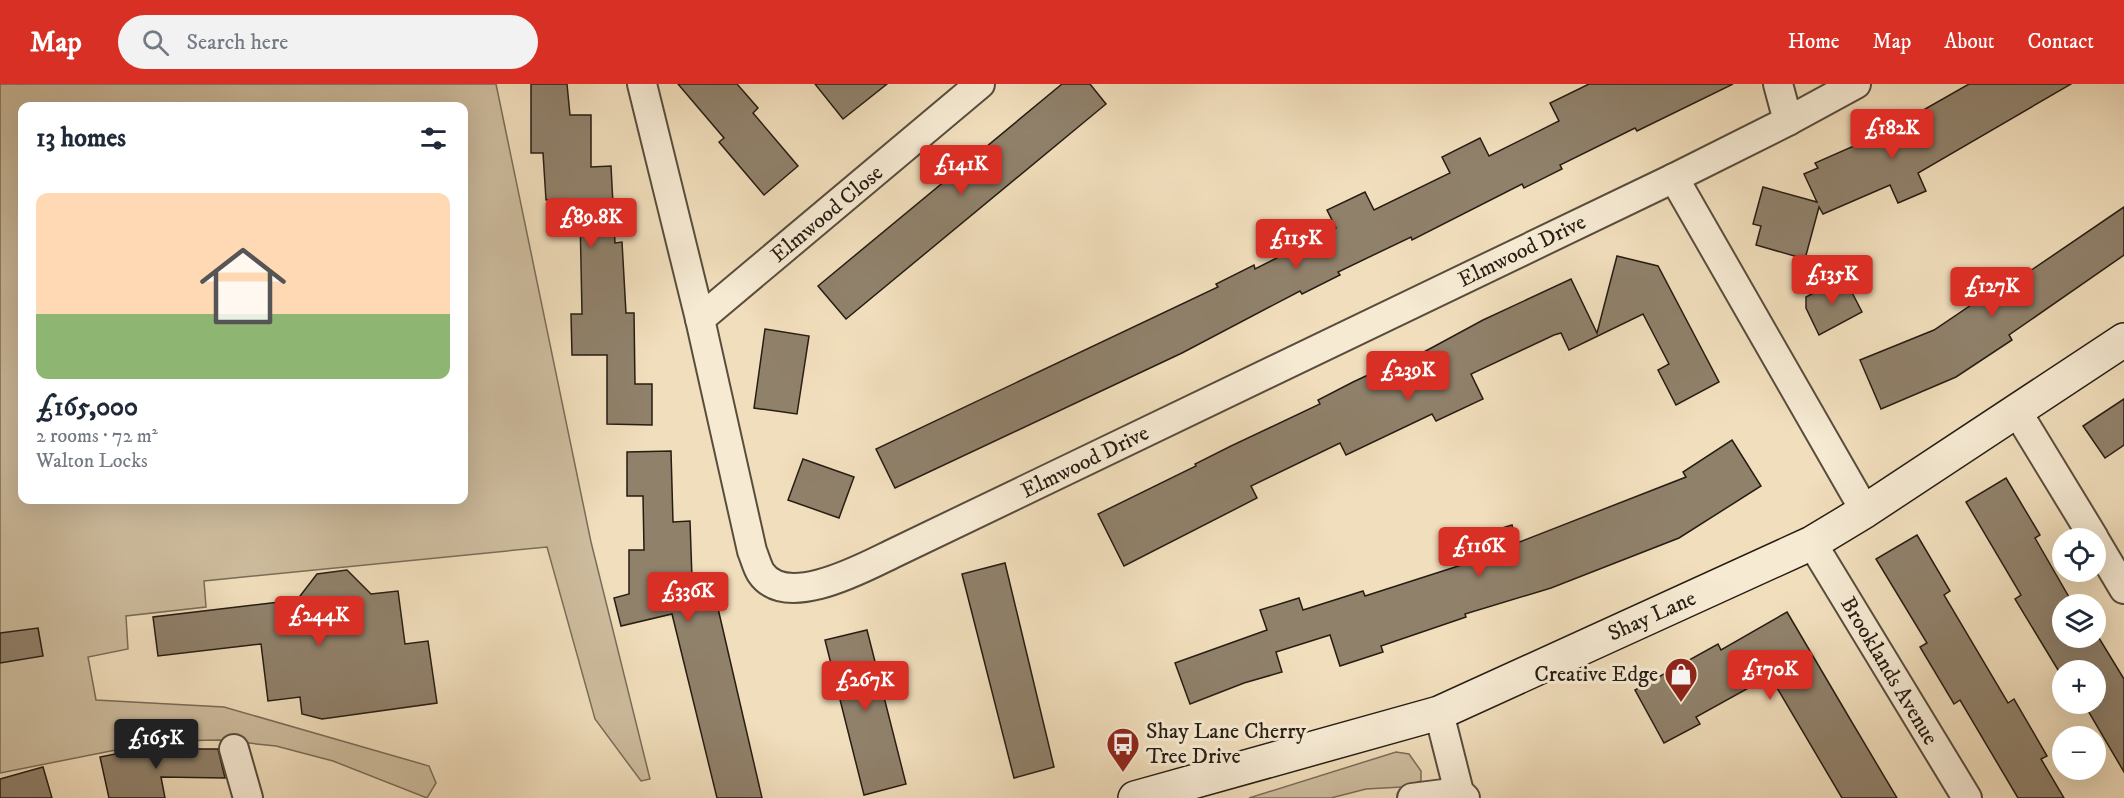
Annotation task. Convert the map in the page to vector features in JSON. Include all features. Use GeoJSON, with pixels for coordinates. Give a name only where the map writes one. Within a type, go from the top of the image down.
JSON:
{"type":"FeatureCollection","features":[{"type":"Feature","properties":{"kind":"main road","name":"Shay Lane"},"geometry":{"type":"LineString","coordinates":[[1135,798],[1439,713],[1812,543],[1865,511],[2124,340]]}},
{"type":"Feature","properties":{"kind":"street","name":"Elmwood Drive"},"geometry":{"type":"LineString","coordinates":[[642,84],[700,319],[752,551],[761,573],[770,581],[796,588],[845,577],[883,559],[1674,178],[1856,84]]}},
{"type":"Feature","properties":{"kind":"street","name":"Elmwood Close"},"geometry":{"type":"LineString","coordinates":[[700,319],[980,84]]}},
{"type":"Feature","properties":{"kind":"street"},"geometry":{"type":"LineString","coordinates":[[1778,84],[1788,121]]}},
{"type":"Feature","properties":{"kind":"street"},"geometry":{"type":"LineString","coordinates":[[1674,178],[1865,511]]}},
{"type":"Feature","properties":{"kind":"street"},"geometry":{"type":"LineString","coordinates":[[2016,410],[2088,528]]}},
{"type":"Feature","properties":{"kind":"street","name":"Brooklands Avenue"},"geometry":{"type":"LineString","coordinates":[[1812,543],[1967,798]]}},
{"type":"Feature","properties":{"kind":"street"},"geometry":{"type":"LineString","coordinates":[[2106,559],[2124,589]]}},
{"type":"Feature","properties":{"kind":"street"},"geometry":{"type":"LineString","coordinates":[[1412,798],[1462,795],[1439,713]]}},
{"type":"Feature","properties":{"kind":"street"},"geometry":{"type":"LineString","coordinates":[[234,749],[248,798]]}},
{"type":"Feature","properties":{"kind":"shaded area"},"geometry":{"type":"Polygon","coordinates":[[[0,84],[496,84],[591,542],[650,779],[641,781],[595,719],[547,547],[204,581],[206,607],[126,616],[128,649],[88,657],[96,700],[224,707],[429,766],[436,783],[427,798],[333,761],[276,746],[220,740],[161,741],[0,773],[0,84]]]}},
{"type":"Feature","properties":{"kind":"shaded area"},"geometry":{"type":"Polygon","coordinates":[[[1396,752],[1409,754],[1421,771],[1421,781],[1402,787],[1366,789],[1331,798],[1249,798],[1396,752]]]}},
{"type":"Feature","properties":{"kind":"building"},"geometry":{"type":"Polygon","coordinates":[[[531,84],[567,84],[570,115],[591,115],[591,167],[611,166],[615,243],[622,242],[626,313],[634,313],[635,384],[652,384],[652,425],[607,424],[607,355],[572,355],[571,314],[582,314],[580,214],[559,215],[559,199],[546,200],[543,153],[531,153],[531,84]]]}},
{"type":"Feature","properties":{"kind":"building"},"geometry":{"type":"Polygon","coordinates":[[[678,84],[737,84],[758,108],[753,113],[798,166],[764,195],[719,142],[724,138],[678,84]]]}},
{"type":"Feature","properties":{"kind":"building"},"geometry":{"type":"Polygon","coordinates":[[[815,84],[887,84],[843,119],[815,84]]]}},
{"type":"Feature","properties":{"kind":"building"},"geometry":{"type":"Polygon","coordinates":[[[1062,84],[1090,84],[1106,104],[846,319],[818,286],[1062,84]]]}},
{"type":"Feature","properties":{"kind":"building"},"geometry":{"type":"Polygon","coordinates":[[[1589,84],[1733,84],[1637,131],[1635,128],[1560,165],[1562,169],[1524,188],[1522,184],[1412,240],[1411,237],[1338,272],[1340,275],[1302,294],[1300,291],[1182,353],[895,488],[876,449],[1218,287],[1216,284],[1254,265],[1255,269],[1336,228],[1327,210],[1365,192],[1374,210],[1450,173],[1442,157],[1480,138],[1489,156],[1559,121],[1550,103],[1589,84]]]}},
{"type":"Feature","properties":{"kind":"building"},"geometry":{"type":"Polygon","coordinates":[[[1969,84],[2071,84],[1918,173],[1926,191],[1898,203],[1890,185],[1823,214],[1819,207],[1805,259],[1756,245],[1761,226],[1753,224],[1763,187],[1817,202],[1804,174],[1818,168],[1815,163],[1913,120],[1911,117],[1969,84]]]}},
{"type":"Feature","properties":{"kind":"building"},"geometry":{"type":"Polygon","coordinates":[[[2124,207],[2124,255],[2009,335],[2012,340],[1956,377],[1881,409],[1860,360],[1934,330],[1983,297],[1986,301],[2124,207]]]}},
{"type":"Feature","properties":{"kind":"building"},"geometry":{"type":"Polygon","coordinates":[[[1617,256],[1658,266],[1719,382],[1676,405],[1658,370],[1669,364],[1643,314],[1569,350],[1561,333],[1554,335],[1471,374],[1483,399],[1436,421],[1432,414],[1346,455],[1340,443],[1251,486],[1257,498],[1124,566],[1098,514],[1196,466],[1195,464],[1231,446],[1320,404],[1318,400],[1353,382],[1409,356],[1411,359],[1483,320],[1571,279],[1597,333],[1617,256]]]}},
{"type":"Feature","properties":{"kind":"building"},"geometry":{"type":"Polygon","coordinates":[[[1844,277],[1862,312],[1819,335],[1806,308],[1806,297],[1844,277]]]}},
{"type":"Feature","properties":{"kind":"building"},"geometry":{"type":"Polygon","coordinates":[[[765,329],[809,336],[797,414],[754,408],[765,329]]]}},
{"type":"Feature","properties":{"kind":"building"},"geometry":{"type":"Polygon","coordinates":[[[2124,399],[2124,445],[2105,458],[2083,426],[2124,399]]]}},
{"type":"Feature","properties":{"kind":"building"},"geometry":{"type":"Polygon","coordinates":[[[1732,440],[1761,486],[1679,538],[1551,588],[1465,614],[1466,617],[1381,646],[1383,652],[1340,666],[1330,635],[1276,652],[1282,672],[1244,683],[1190,704],[1175,663],[1267,630],[1260,610],[1299,598],[1303,610],[1363,591],[1365,596],[1477,560],[1470,538],[1512,525],[1517,543],[1686,477],[1683,472],[1732,440]]]}},
{"type":"Feature","properties":{"kind":"building"},"geometry":{"type":"Polygon","coordinates":[[[671,451],[673,522],[690,521],[692,578],[710,574],[762,798],[717,798],[672,614],[621,626],[614,598],[629,594],[629,550],[644,550],[643,496],[627,496],[627,452],[671,451]]]}},
{"type":"Feature","properties":{"kind":"building"},"geometry":{"type":"Polygon","coordinates":[[[803,459],[854,477],[839,518],[788,500],[803,459]]]}},
{"type":"Feature","properties":{"kind":"building"},"geometry":{"type":"Polygon","coordinates":[[[2006,478],[2040,535],[2035,538],[2052,568],[2052,582],[2060,582],[2067,594],[2052,594],[2052,648],[2105,648],[2124,679],[2124,772],[2106,741],[2106,726],[2097,726],[2090,714],[2106,714],[2106,660],[2052,660],[2015,599],[2021,595],[1966,502],[2006,478]]]}},
{"type":"Feature","properties":{"kind":"building"},"geometry":{"type":"Polygon","coordinates":[[[1917,535],[1950,591],[1944,595],[2008,703],[2014,699],[2047,756],[2041,759],[2064,798],[2018,798],[1960,700],[1954,704],[1920,647],[1927,643],[1876,559],[1917,535]]]}},
{"type":"Feature","properties":{"kind":"building"},"geometry":{"type":"Polygon","coordinates":[[[1005,563],[1054,767],[1014,778],[962,574],[1005,563]]]}},
{"type":"Feature","properties":{"kind":"building"},"geometry":{"type":"Polygon","coordinates":[[[347,570],[371,594],[398,591],[405,644],[428,641],[437,703],[322,719],[302,714],[300,697],[268,701],[261,644],[158,656],[153,617],[297,600],[317,574],[347,570]]]}},
{"type":"Feature","properties":{"kind":"building"},"geometry":{"type":"Polygon","coordinates":[[[1787,612],[1897,798],[1842,798],[1770,676],[1696,717],[1700,724],[1664,743],[1635,690],[1718,644],[1721,650],[1787,612]]]}},
{"type":"Feature","properties":{"kind":"building"},"geometry":{"type":"Polygon","coordinates":[[[38,628],[43,656],[0,663],[0,633],[38,628]]]}},
{"type":"Feature","properties":{"kind":"building"},"geometry":{"type":"Polygon","coordinates":[[[867,630],[906,784],[864,795],[825,640],[867,630]]]}},
{"type":"Feature","properties":{"kind":"building"},"geometry":{"type":"Polygon","coordinates":[[[155,746],[155,749],[218,749],[225,778],[161,777],[165,798],[109,798],[100,757],[155,746]]]}},
{"type":"Feature","properties":{"kind":"building"},"geometry":{"type":"Polygon","coordinates":[[[43,767],[52,798],[0,798],[0,779],[43,767]]]}},
{"type":"Feature","properties":{"kind":"place","name":"Creative Edge"},"geometry":{"type":"Point","coordinates":[1681,703]}},
{"type":"Feature","properties":{"kind":"place","name":"Shay Lane Cherry Tree Drive"},"geometry":{"type":"Point","coordinates":[1123,773]}}]}
